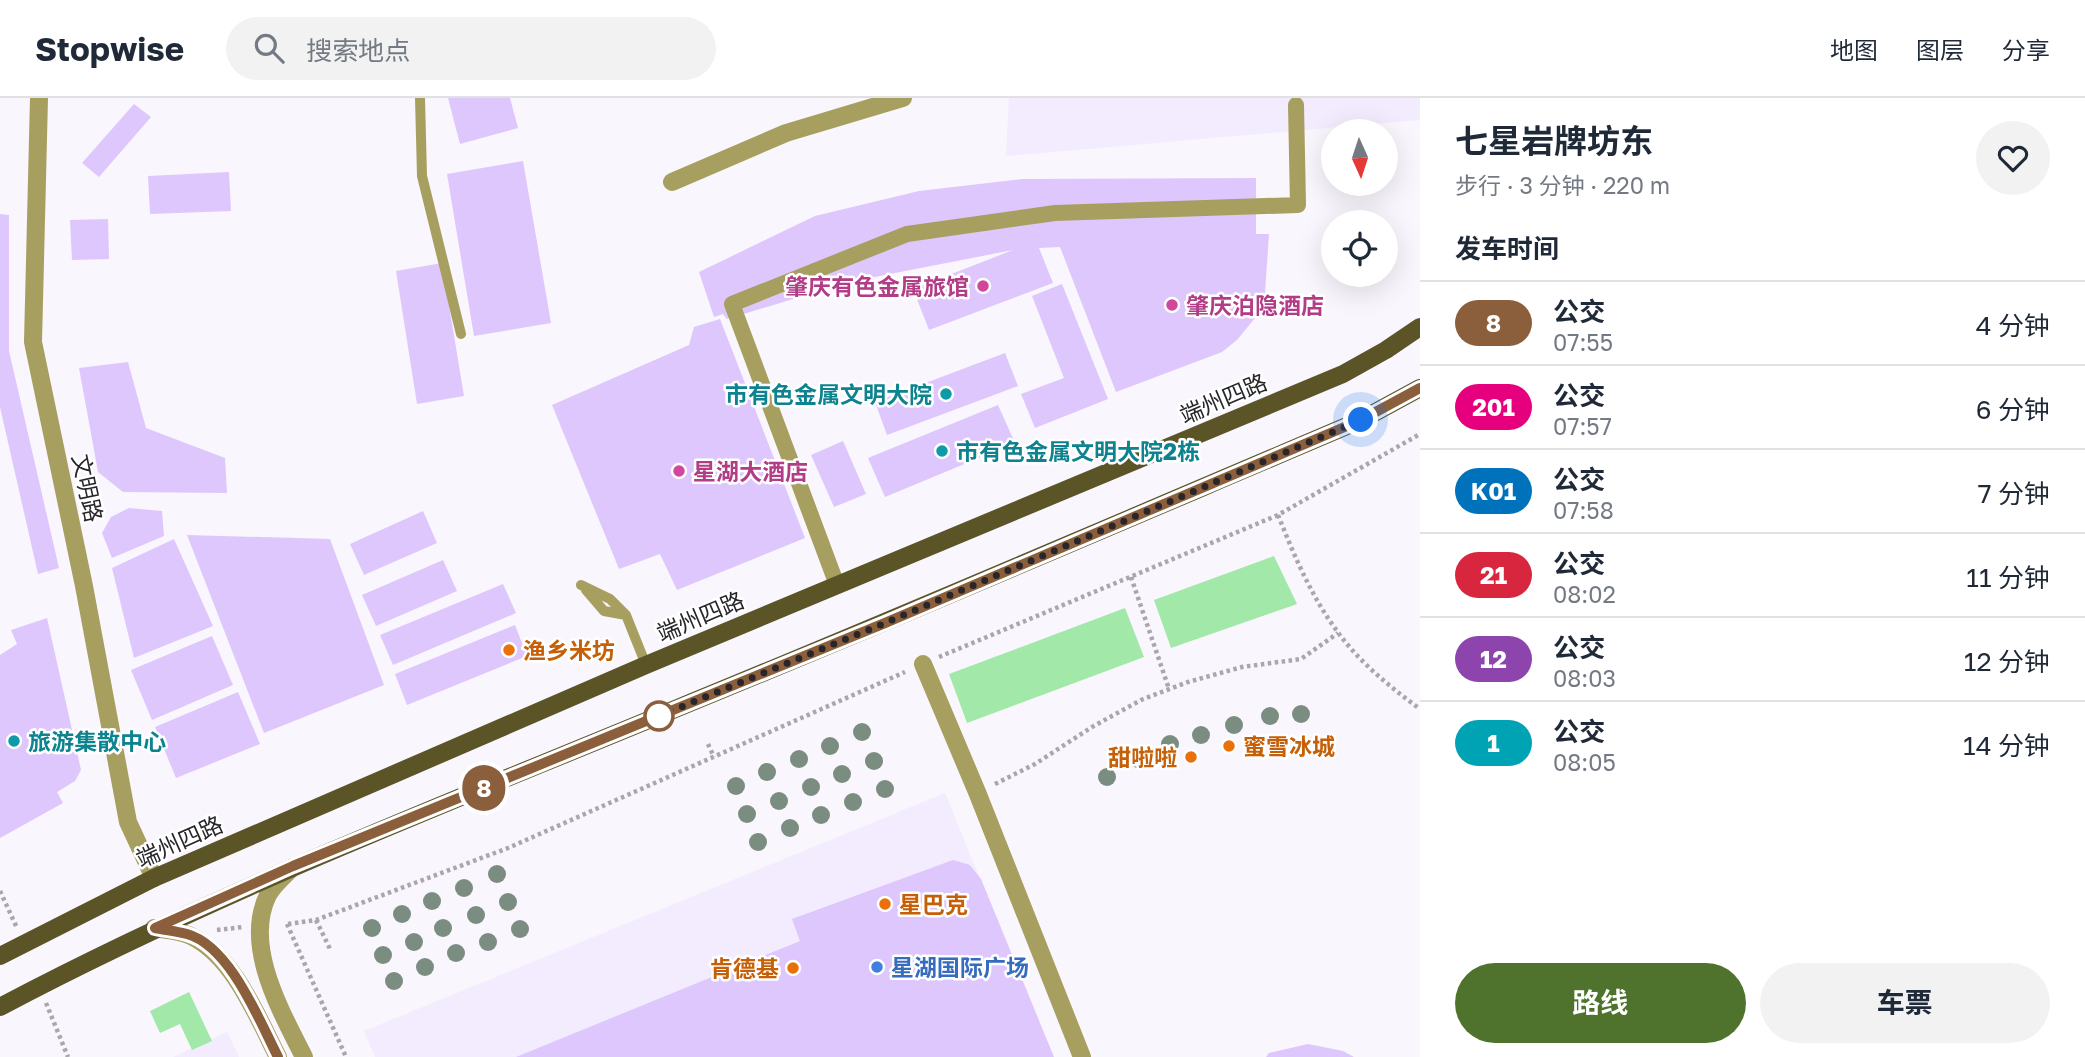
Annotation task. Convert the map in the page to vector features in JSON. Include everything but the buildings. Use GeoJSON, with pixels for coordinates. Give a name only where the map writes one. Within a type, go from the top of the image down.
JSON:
{"type":"FeatureCollection","features":[{"type":"Feature","properties":{"kind":"main road","name":"端州四路"},"geometry":{"type":"LineString","coordinates":[[0,956],[154,878],[646,665],[1343,374],[1420,327]]}},
{"type":"Feature","properties":{"kind":"main road"},"geometry":{"type":"LineString","coordinates":[[0,1007],[155,928],[293,866],[897,618],[1361,420],[1420,388]]}},
{"type":"Feature","properties":{"kind":"street","name":"文明路"},"geometry":{"type":"LineString","coordinates":[[38,98],[33,342],[84,586],[128,822],[154,878]]}},
{"type":"Feature","properties":{"kind":"street"},"geometry":{"type":"LineString","coordinates":[[672,182],[786,133],[903,98]]}},
{"type":"Feature","properties":{"kind":"street"},"geometry":{"type":"LineString","coordinates":[[837,585],[732,304],[907,234],[1055,214],[1298,205],[1296,105]]}},
{"type":"Feature","properties":{"kind":"street"},"geometry":{"type":"LineString","coordinates":[[923,664],[1082,1057]]}},
{"type":"Feature","properties":{"kind":"street"},"geometry":{"type":"LineString","coordinates":[[293,866],[269,894],[259,925],[262,952],[274,995],[304,1057]]}},
{"type":"Feature","properties":{"kind":"street"},"geometry":{"type":"LineString","coordinates":[[155,928],[188,934],[211,948],[227,966],[247,998],[278,1057]]}},
{"type":"Feature","properties":{"kind":"lane"},"geometry":{"type":"LineString","coordinates":[[420,98],[422,176],[461,334]]}},
{"type":"Feature","properties":{"kind":"lane"},"geometry":{"type":"LineString","coordinates":[[626,615],[646,665]]}},
{"type":"Feature","properties":{"kind":"path"},"geometry":{"type":"LineString","coordinates":[[188,934],[316,920],[508,848],[923,664],[1278,515],[1420,434]]}},
{"type":"Feature","properties":{"kind":"path"},"geometry":{"type":"LineString","coordinates":[[1278,515],[1318,603],[1338,633],[1367,665],[1420,709]]}},
{"type":"Feature","properties":{"kind":"path"},"geometry":{"type":"LineString","coordinates":[[1131,577],[1169,689]]}},
{"type":"Feature","properties":{"kind":"path"},"geometry":{"type":"LineString","coordinates":[[977,792],[1035,764],[1129,707],[1169,689],[1242,667],[1301,659],[1338,633]]}},
{"type":"Feature","properties":{"kind":"path"},"geometry":{"type":"LineString","coordinates":[[708,744],[713,757]]}},
{"type":"Feature","properties":{"kind":"path"},"geometry":{"type":"LineString","coordinates":[[0,891],[24,943]]}},
{"type":"Feature","properties":{"kind":"path"},"geometry":{"type":"LineString","coordinates":[[316,920],[331,951]]}},
{"type":"Feature","properties":{"kind":"path"},"geometry":{"type":"LineString","coordinates":[[288,924],[346,1057]]}},
{"type":"Feature","properties":{"kind":"path"},"geometry":{"type":"LineString","coordinates":[[39,986],[68,1057]]}},
{"type":"Feature","properties":{"kind":"shaded area"},"geometry":{"type":"Polygon","coordinates":[[[1009,98],[1420,98],[1420,120],[1398,122],[1398,119],[1321,119],[1321,129],[1006,156],[1009,98]]]}},
{"type":"Feature","properties":{"kind":"shaded area","name":"星湖国际广场"},"geometry":{"type":"Polygon","coordinates":[[[945,793],[1053,1057],[375,1057],[364,1031],[945,793]]]}},
{"type":"Feature","properties":{"kind":"shaded area"},"geometry":{"type":"Polygon","coordinates":[[[227,1032],[239,1057],[173,1057],[227,1032]]]}},
{"type":"Feature","properties":{"kind":"green space"},"geometry":{"type":"Polygon","coordinates":[[[1274,556],[1297,604],[1171,648],[1154,600],[1274,556]]]}},
{"type":"Feature","properties":{"kind":"green space"},"geometry":{"type":"Polygon","coordinates":[[[1125,608],[1144,657],[967,723],[949,674],[1125,608]]]}},
{"type":"Feature","properties":{"kind":"green space"},"geometry":{"type":"Polygon","coordinates":[[[189,992],[212,1041],[192,1050],[180,1024],[160,1033],[150,1011],[189,992]]]}},
{"type":"Feature","properties":{"kind":"bus line","name":"8"},"geometry":{"type":"LineString","coordinates":[[278,1057],[247,998],[227,966],[211,948],[188,934],[155,928],[293,866],[935,602],[1361,420],[1420,388]]}},
{"type":"Feature","properties":{"kind":"place","name":"肇庆有色金属旅馆"},"geometry":{"type":"Point","coordinates":[983,286]}},
{"type":"Feature","properties":{"kind":"place","name":"肇庆泊隐酒店"},"geometry":{"type":"Point","coordinates":[1172,305]}},
{"type":"Feature","properties":{"kind":"place","name":"市有色金属文明大院"},"geometry":{"type":"Point","coordinates":[946,394]}},
{"type":"Feature","properties":{"kind":"place","name":"市有色金属文明大院2栋"},"geometry":{"type":"Point","coordinates":[942,451]}},
{"type":"Feature","properties":{"kind":"place","name":"星湖大酒店"},"geometry":{"type":"Point","coordinates":[679,471]}},
{"type":"Feature","properties":{"kind":"place","name":"渔乡米坊"},"geometry":{"type":"Point","coordinates":[509,650]}},
{"type":"Feature","properties":{"kind":"place","name":"旅游集散中心"},"geometry":{"type":"Point","coordinates":[14,741]}},
{"type":"Feature","properties":{"kind":"place","name":"蜜雪冰城"},"geometry":{"type":"Point","coordinates":[1229,746]}},
{"type":"Feature","properties":{"kind":"place","name":"甜啦啦"},"geometry":{"type":"Point","coordinates":[1191,757]}},
{"type":"Feature","properties":{"kind":"place","name":"星巴克"},"geometry":{"type":"Point","coordinates":[885,904]}},
{"type":"Feature","properties":{"kind":"place","name":"星湖国际广场"},"geometry":{"type":"Point","coordinates":[877,967]}},
{"type":"Feature","properties":{"kind":"place","name":"肯德基"},"geometry":{"type":"Point","coordinates":[793,968]}},
{"type":"Feature","properties":{"kind":"route"},"geometry":{"type":"LineString","coordinates":[[659,716],[885,623],[1361,420]]}}]}
